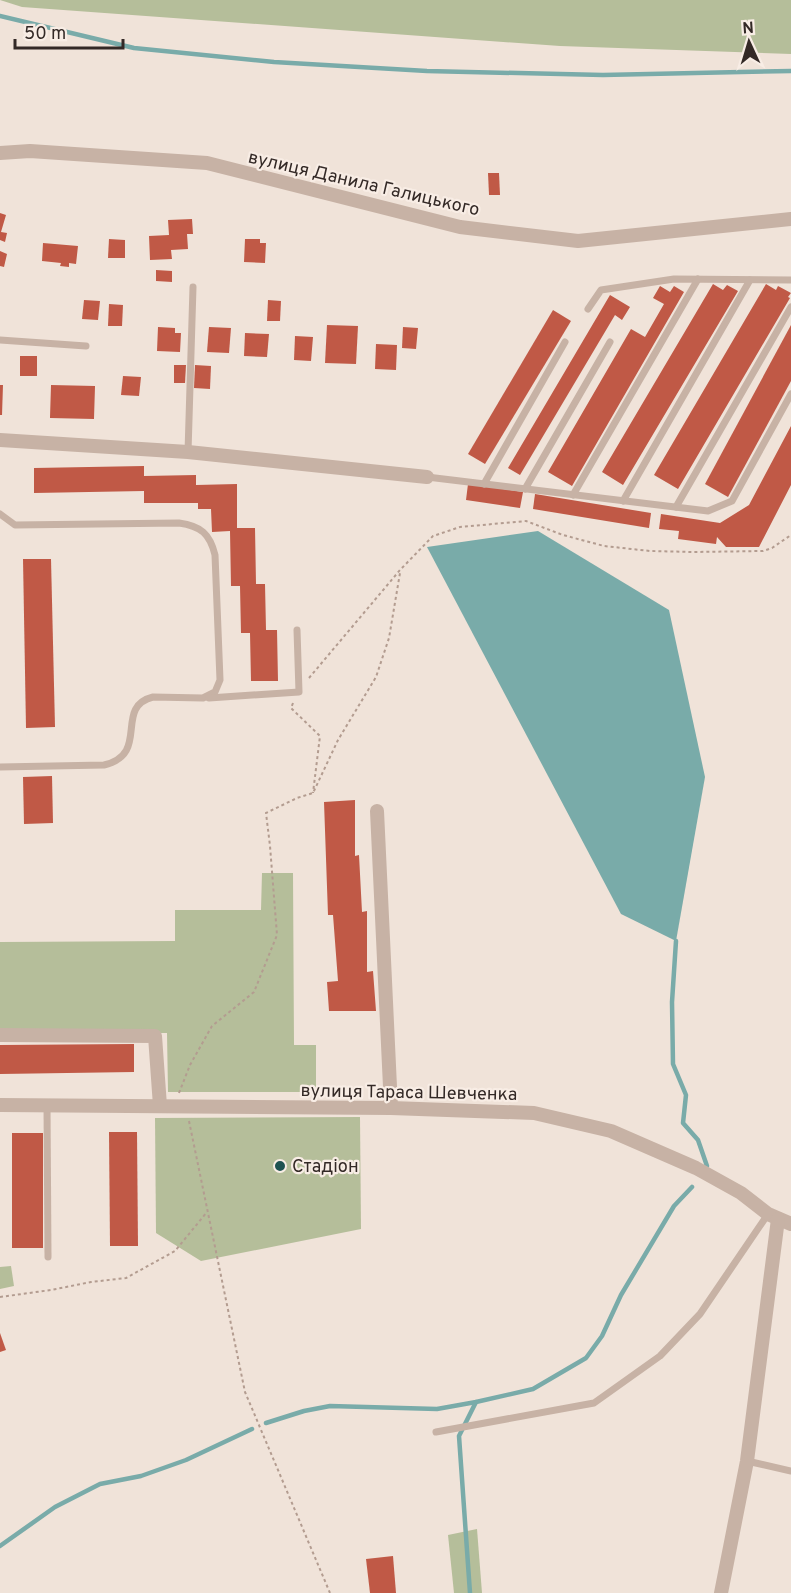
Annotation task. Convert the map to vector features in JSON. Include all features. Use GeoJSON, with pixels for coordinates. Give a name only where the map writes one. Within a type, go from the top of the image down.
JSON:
{"type":"FeatureCollection","features":[{"type":"Feature","properties":{"kind":"street","name":"вулиця Данила Галицького"},"geometry":{"type":"LineString","coordinates":[[0,153],[30,151],[207,163],[460,227],[578,241],[791,219]]}},
{"type":"Feature","properties":{"kind":"street"},"geometry":{"type":"LineString","coordinates":[[0,440],[188,452],[426,477]]}},
{"type":"Feature","properties":{"kind":"street"},"geometry":{"type":"LineString","coordinates":[[377,811],[391,1107]]}},
{"type":"Feature","properties":{"kind":"street"},"geometry":{"type":"LineString","coordinates":[[0,1035],[155,1036],[173,1106]]}},
{"type":"Feature","properties":{"kind":"street","name":"вулиця Тараса Шевченка"},"geometry":{"type":"LineString","coordinates":[[0,1105],[391,1107],[534,1113],[611,1131],[696,1168],[741,1193],[779,1219]]}},
{"type":"Feature","properties":{"kind":"street"},"geometry":{"type":"LineString","coordinates":[[721,1593],[747,1461],[779,1219]]}},
{"type":"Feature","properties":{"kind":"lane"},"geometry":{"type":"LineString","coordinates":[[588,309],[601,290],[674,279],[791,280]]}},
{"type":"Feature","properties":{"kind":"lane"},"geometry":{"type":"LineString","coordinates":[[573,495],[698,279]]}},
{"type":"Feature","properties":{"kind":"lane"},"geometry":{"type":"LineString","coordinates":[[622,501],[750,280]]}},
{"type":"Feature","properties":{"kind":"lane"},"geometry":{"type":"LineString","coordinates":[[188,452],[193,287]]}},
{"type":"Feature","properties":{"kind":"lane"},"geometry":{"type":"LineString","coordinates":[[676,507],[791,307]]}},
{"type":"Feature","properties":{"kind":"lane"},"geometry":{"type":"LineString","coordinates":[[0,340],[86,346]]}},
{"type":"Feature","properties":{"kind":"lane"},"geometry":{"type":"LineString","coordinates":[[484,484],[565,342]]}},
{"type":"Feature","properties":{"kind":"lane"},"geometry":{"type":"LineString","coordinates":[[525,489],[610,342]]}},
{"type":"Feature","properties":{"kind":"lane"},"geometry":{"type":"LineString","coordinates":[[426,477],[708,511],[732,501],[791,394]]}},
{"type":"Feature","properties":{"kind":"lane"},"geometry":{"type":"LineString","coordinates":[[0,514],[15,525],[190,524],[207,536],[213,544],[215,555],[220,680],[215,692],[203,698]]}},
{"type":"Feature","properties":{"kind":"lane"},"geometry":{"type":"LineString","coordinates":[[0,767],[113,763],[126,751],[130,743],[135,708],[146,698],[203,698],[299,692],[297,630]]}},
{"type":"Feature","properties":{"kind":"lane"},"geometry":{"type":"LineString","coordinates":[[47,1106],[48,1257]]}},
{"type":"Feature","properties":{"kind":"lane"},"geometry":{"type":"LineString","coordinates":[[436,1432],[594,1403],[660,1356],[700,1314],[779,1219]]}},
{"type":"Feature","properties":{"kind":"lane"},"geometry":{"type":"LineString","coordinates":[[747,1461],[791,1471]]}},
{"type":"Feature","properties":{"kind":"path"},"geometry":{"type":"LineString","coordinates":[[313,793],[320,736],[291,708],[301,687],[400,570],[432,536],[460,527],[526,521],[562,535],[604,546],[650,551],[693,552],[763,551],[772,548],[791,535]]}},
{"type":"Feature","properties":{"kind":"path"},"geometry":{"type":"LineString","coordinates":[[330,1593],[245,1392],[208,1211],[173,1106],[190,1065],[212,1026],[254,992],[277,935],[266,813],[313,793],[338,740],[376,677],[388,638],[400,570]]}},
{"type":"Feature","properties":{"kind":"path"},"geometry":{"type":"LineString","coordinates":[[0,1297],[126,1278],[175,1251],[208,1211]]}},
{"type":"Feature","properties":{"kind":"green space"},"geometry":{"type":"Polygon","coordinates":[[[0,0],[791,0],[791,54],[560,46],[22,7],[0,0]]]}},
{"type":"Feature","properties":{"kind":"green space"},"geometry":{"type":"Polygon","coordinates":[[[262,873],[293,873],[294,1045],[316,1045],[316,1092],[168,1092],[167,1033],[0,1033],[0,942],[175,941],[175,910],[261,910],[262,873]]]}},
{"type":"Feature","properties":{"kind":"green space"},"geometry":{"type":"Polygon","coordinates":[[[360,1117],[361,1229],[201,1261],[156,1233],[155,1118],[360,1117]]]}},
{"type":"Feature","properties":{"kind":"green space"},"geometry":{"type":"Polygon","coordinates":[[[11,1266],[14,1286],[0,1289],[0,1267],[11,1266]]]}},
{"type":"Feature","properties":{"kind":"green space"},"geometry":{"type":"Polygon","coordinates":[[[477,1529],[482,1593],[454,1593],[448,1535],[477,1529]]]}},
{"type":"Feature","properties":{"kind":"water"},"geometry":{"type":"Polygon","coordinates":[[[538,531],[669,610],[705,777],[676,941],[621,914],[427,547],[538,531]]]}},
{"type":"Feature","properties":{"kind":"building"},"geometry":{"type":"Polygon","coordinates":[[[488,173],[499,173],[500,195],[489,195],[488,173]]]}},
{"type":"Feature","properties":{"kind":"building"},"geometry":{"type":"Polygon","coordinates":[[[0,213],[6,215],[1,232],[7,233],[5,242],[0,240],[0,213]]]}},
{"type":"Feature","properties":{"kind":"building"},"geometry":{"type":"Polygon","coordinates":[[[192,219],[193,234],[187,234],[188,249],[171,250],[172,259],[150,260],[149,236],[169,235],[168,220],[192,219]]]}},
{"type":"Feature","properties":{"kind":"building"},"geometry":{"type":"Polygon","coordinates":[[[109,239],[125,240],[125,258],[108,258],[109,239]]]}},
{"type":"Feature","properties":{"kind":"building"},"geometry":{"type":"Polygon","coordinates":[[[245,239],[260,239],[260,243],[266,243],[265,263],[244,262],[245,239]]]}},
{"type":"Feature","properties":{"kind":"building"},"geometry":{"type":"Polygon","coordinates":[[[43,243],[78,246],[76,264],[69,263],[69,267],[60,266],[61,263],[42,261],[43,243]]]}},
{"type":"Feature","properties":{"kind":"building"},"geometry":{"type":"Polygon","coordinates":[[[0,251],[7,254],[4,267],[0,266],[0,251]]]}},
{"type":"Feature","properties":{"kind":"building"},"geometry":{"type":"Polygon","coordinates":[[[156,270],[172,271],[172,282],[156,281],[156,270]]]}},
{"type":"Feature","properties":{"kind":"building"},"geometry":{"type":"Polygon","coordinates":[[[713,284],[723,290],[727,285],[738,291],[623,485],[602,472],[713,284]]]}},
{"type":"Feature","properties":{"kind":"building"},"geometry":{"type":"Polygon","coordinates":[[[766,284],[776,290],[778,286],[791,293],[788,297],[790,298],[678,489],[654,475],[766,284]]]}},
{"type":"Feature","properties":{"kind":"building"},"geometry":{"type":"Polygon","coordinates":[[[660,286],[670,292],[674,286],[684,292],[572,486],[548,472],[631,329],[645,337],[664,304],[653,298],[660,286]]]}},
{"type":"Feature","properties":{"kind":"building"},"geometry":{"type":"Polygon","coordinates":[[[610,295],[630,307],[622,320],[615,315],[520,475],[508,468],[610,295]]]}},
{"type":"Feature","properties":{"kind":"building"},"geometry":{"type":"Polygon","coordinates":[[[84,300],[100,301],[98,320],[82,319],[84,300]]]}},
{"type":"Feature","properties":{"kind":"building"},"geometry":{"type":"Polygon","coordinates":[[[268,300],[281,301],[280,321],[267,321],[268,300]]]}},
{"type":"Feature","properties":{"kind":"building"},"geometry":{"type":"Polygon","coordinates":[[[109,304],[123,305],[122,326],[108,326],[109,304]]]}},
{"type":"Feature","properties":{"kind":"building"},"geometry":{"type":"Polygon","coordinates":[[[553,310],[571,321],[485,464],[468,454],[553,310]]]}},
{"type":"Feature","properties":{"kind":"building"},"geometry":{"type":"Polygon","coordinates":[[[327,325],[358,326],[356,364],[325,363],[327,325]]]}},
{"type":"Feature","properties":{"kind":"building"},"geometry":{"type":"Polygon","coordinates":[[[791,325],[791,381],[728,497],[705,484],[791,325]]]}},
{"type":"Feature","properties":{"kind":"building"},"geometry":{"type":"Polygon","coordinates":[[[158,327],[175,328],[175,333],[181,333],[180,352],[157,351],[158,327]]]}},
{"type":"Feature","properties":{"kind":"building"},"geometry":{"type":"Polygon","coordinates":[[[209,327],[231,328],[229,353],[207,352],[209,327]]]}},
{"type":"Feature","properties":{"kind":"building"},"geometry":{"type":"Polygon","coordinates":[[[403,327],[418,328],[416,349],[402,348],[403,327]]]}},
{"type":"Feature","properties":{"kind":"building"},"geometry":{"type":"Polygon","coordinates":[[[245,333],[269,334],[267,357],[244,356],[245,333]]]}},
{"type":"Feature","properties":{"kind":"building"},"geometry":{"type":"Polygon","coordinates":[[[295,336],[313,337],[311,361],[294,360],[295,336]]]}},
{"type":"Feature","properties":{"kind":"building"},"geometry":{"type":"Polygon","coordinates":[[[376,344],[397,345],[396,370],[375,369],[376,344]]]}},
{"type":"Feature","properties":{"kind":"building"},"geometry":{"type":"Polygon","coordinates":[[[20,356],[37,356],[37,376],[20,376],[20,356]]]}},
{"type":"Feature","properties":{"kind":"building"},"geometry":{"type":"Polygon","coordinates":[[[174,365],[186,365],[185,383],[174,383],[174,365]]]}},
{"type":"Feature","properties":{"kind":"building"},"geometry":{"type":"Polygon","coordinates":[[[195,365],[211,366],[210,389],[194,388],[195,365]]]}},
{"type":"Feature","properties":{"kind":"building"},"geometry":{"type":"Polygon","coordinates":[[[123,376],[141,377],[139,396],[121,395],[123,376]]]}},
{"type":"Feature","properties":{"kind":"building"},"geometry":{"type":"Polygon","coordinates":[[[0,385],[3,385],[2,415],[0,415],[0,385]]]}},
{"type":"Feature","properties":{"kind":"building"},"geometry":{"type":"Polygon","coordinates":[[[51,385],[95,386],[94,419],[50,418],[51,385]]]}},
{"type":"Feature","properties":{"kind":"building"},"geometry":{"type":"Polygon","coordinates":[[[791,426],[791,485],[759,547],[726,547],[717,537],[716,544],[678,539],[679,531],[659,529],[661,514],[720,523],[749,505],[791,426]]]}},
{"type":"Feature","properties":{"kind":"building"},"geometry":{"type":"Polygon","coordinates":[[[144,466],[144,476],[196,475],[196,485],[237,484],[237,528],[255,528],[256,584],[265,584],[266,630],[277,630],[278,681],[251,681],[250,633],[241,633],[240,586],[231,586],[230,531],[212,532],[211,509],[198,509],[198,503],[144,503],[144,491],[34,493],[34,468],[144,466]]]}},
{"type":"Feature","properties":{"kind":"building"},"geometry":{"type":"Polygon","coordinates":[[[468,484],[523,492],[520,508],[466,500],[468,484]]]}},
{"type":"Feature","properties":{"kind":"building"},"geometry":{"type":"Polygon","coordinates":[[[535,494],[651,513],[649,528],[533,509],[535,494]]]}},
{"type":"Feature","properties":{"kind":"building"},"geometry":{"type":"Polygon","coordinates":[[[23,559],[51,559],[55,727],[26,728],[23,559]]]}},
{"type":"Feature","properties":{"kind":"building"},"geometry":{"type":"Polygon","coordinates":[[[52,776],[53,823],[24,824],[23,777],[52,776]]]}},
{"type":"Feature","properties":{"kind":"building"},"geometry":{"type":"Polygon","coordinates":[[[355,800],[355,856],[359,855],[362,912],[367,911],[367,972],[373,971],[376,1011],[329,1011],[327,982],[338,981],[333,915],[328,915],[324,802],[355,800]]]}},
{"type":"Feature","properties":{"kind":"building"},"geometry":{"type":"Polygon","coordinates":[[[134,1044],[134,1072],[0,1074],[0,1045],[134,1044]]]}},
{"type":"Feature","properties":{"kind":"building"},"geometry":{"type":"Polygon","coordinates":[[[109,1132],[137,1132],[138,1246],[110,1246],[109,1132]]]}},
{"type":"Feature","properties":{"kind":"building"},"geometry":{"type":"Polygon","coordinates":[[[12,1133],[43,1133],[43,1248],[12,1248],[12,1133]]]}},
{"type":"Feature","properties":{"kind":"building"},"geometry":{"type":"Polygon","coordinates":[[[0,1333],[6,1350],[0,1352],[0,1333]]]}},
{"type":"Feature","properties":{"kind":"building"},"geometry":{"type":"Polygon","coordinates":[[[393,1556],[396,1593],[370,1593],[366,1559],[393,1556]]]}},
{"type":"Feature","properties":{"kind":"waterway"},"geometry":{"type":"LineString","coordinates":[[0,16],[134,48],[274,62],[427,71],[603,75],[791,71]]}},
{"type":"Feature","properties":{"kind":"waterway"},"geometry":{"type":"LineString","coordinates":[[676,941],[672,1002],[673,1064],[686,1095],[683,1123],[698,1140],[707,1166],[705,1168]]}},
{"type":"Feature","properties":{"kind":"waterway"},"geometry":{"type":"LineString","coordinates":[[266,1423],[304,1411],[330,1406],[437,1409],[533,1389],[586,1358],[602,1336],[621,1295],[674,1206],[692,1187]]}},
{"type":"Feature","properties":{"kind":"waterway"},"geometry":{"type":"LineString","coordinates":[[470,1593],[459,1436],[476,1402]]}},
{"type":"Feature","properties":{"kind":"waterway"},"geometry":{"type":"LineString","coordinates":[[0,1546],[55,1507],[100,1484],[141,1476],[186,1460],[252,1429]]}},
{"type":"Feature","properties":{"kind":"place","name":"Стадіон"},"geometry":{"type":"Point","coordinates":[280,1166]}}]}
